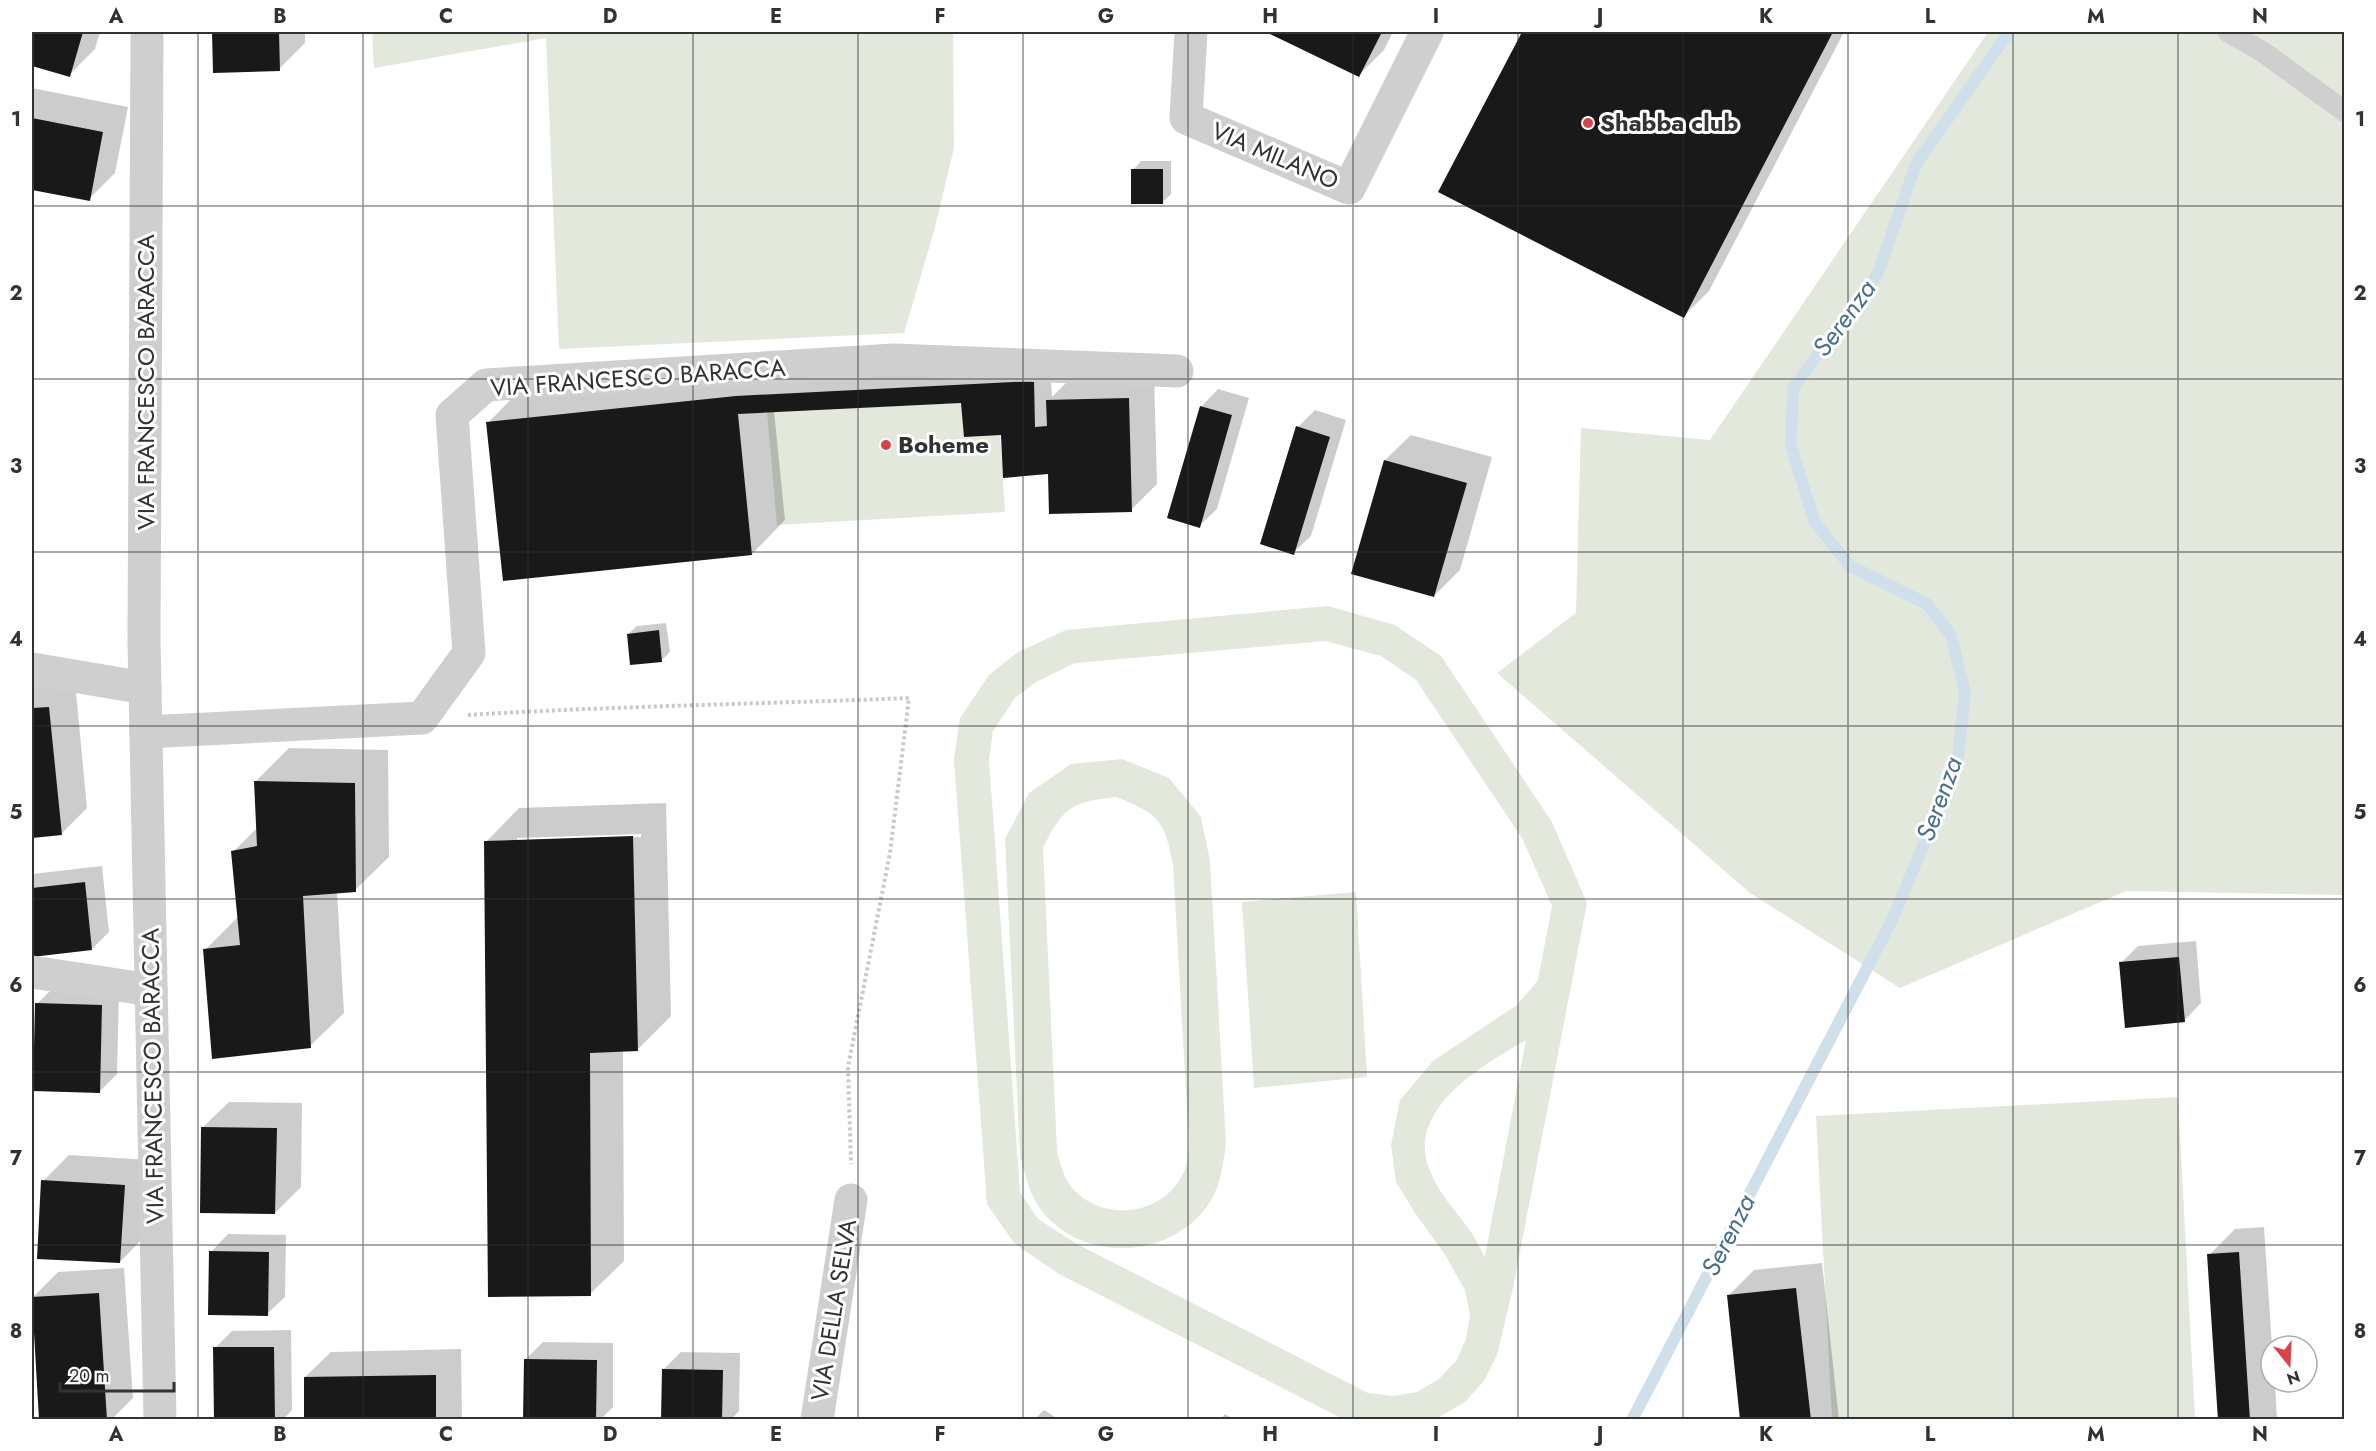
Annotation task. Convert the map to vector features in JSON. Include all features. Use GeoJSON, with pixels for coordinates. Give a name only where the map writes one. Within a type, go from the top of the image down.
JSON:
{"type":"FeatureCollection","features":[{"type":"Feature","properties":{"kind":"street","name":"VIA FRANCESCO BARACCA"},"geometry":{"type":"LineString","coordinates":[[147,32],[145,688],[159,1419]]}},
{"type":"Feature","properties":{"kind":"street","name":"VIA MILANO"},"geometry":{"type":"LineString","coordinates":[[1191,32],[1186,118],[1348,188],[1427,32]]}},
{"type":"Feature","properties":{"kind":"street","name":"VIA FRANCESCO BARACCA"},"geometry":{"type":"LineString","coordinates":[[422,718],[469,653],[452,415],[486,385],[894,360],[1176,371]]}},
{"type":"Feature","properties":{"kind":"street"},"geometry":{"type":"LineString","coordinates":[[32,669],[145,688]]}},
{"type":"Feature","properties":{"kind":"street"},"geometry":{"type":"LineString","coordinates":[[146,732],[422,718]]}},
{"type":"Feature","properties":{"kind":"street"},"geometry":{"type":"LineString","coordinates":[[32,972],[151,990]]}},
{"type":"Feature","properties":{"kind":"street","name":"VIA DELLA SELVA"},"geometry":{"type":"LineString","coordinates":[[817,1419],[851,1200]]}},
{"type":"Feature","properties":{"kind":"lane"},"geometry":{"type":"LineString","coordinates":[[2228,32],[2264,52],[2344,111]]}},
{"type":"Feature","properties":{"kind":"path"},"geometry":{"type":"LineString","coordinates":[[422,718],[574,709],[909,698],[890,853],[848,1067],[851,1200]]}},
{"type":"Feature","properties":{"kind":"shaded area"},"geometry":{"type":"Polygon","coordinates":[[[372,32],[953,32],[954,148],[934,231],[904,333],[559,349],[546,38],[374,68],[372,32]]]}},
{"type":"Feature","properties":{"kind":"shaded area"},"geometry":{"type":"Polygon","coordinates":[[[1988,32],[2344,32],[2344,895],[2126,891],[1900,988],[1750,893],[1497,673],[1576,613],[1581,428],[1710,440],[1988,32]]]}},
{"type":"Feature","properties":{"kind":"shaded area","name":"Boheme"},"geometry":{"type":"Polygon","coordinates":[[[998,401],[1005,512],[777,525],[767,412],[998,401]]]}},
{"type":"Feature","properties":{"kind":"shaded area"},"geometry":{"type":"Polygon","coordinates":[[[1328,606],[1395,625],[1441,656],[1552,822],[1587,903],[1513,1288],[1497,1355],[1484,1381],[1465,1402],[1436,1419],[1343,1419],[1059,1274],[1014,1243],[987,1204],[954,759],[960,718],[989,675],[1018,652],[1066,630],[1328,606]],[[1325,641],[1075,663],[1036,682],[1015,698],[993,731],[989,760],[1020,1192],[1038,1219],[1077,1244],[1368,1393],[1393,1396],[1417,1392],[1439,1379],[1456,1361],[1466,1339],[1470,1315],[1465,1290],[1444,1253],[1396,1182],[1391,1145],[1400,1100],[1433,1061],[1517,1005],[1538,980],[1552,906],[1522,838],[1416,680],[1381,656],[1325,641]],[[1526,1040],[1489,1062],[1452,1092],[1438,1109],[1428,1128],[1425,1149],[1430,1171],[1443,1195],[1471,1232],[1484,1256],[1485,1256],[1526,1040]]]}},
{"type":"Feature","properties":{"kind":"shaded area"},"geometry":{"type":"Polygon","coordinates":[[[1122,759],[1169,778],[1201,817],[1210,861],[1226,1144],[1222,1169],[1211,1201],[1190,1224],[1171,1236],[1151,1244],[1129,1248],[1107,1247],[1085,1242],[1066,1232],[1048,1218],[1033,1197],[1020,1156],[1005,839],[1029,793],[1071,764],[1122,759]],[[1116,797],[1089,801],[1070,809],[1057,823],[1043,848],[1057,1151],[1066,1178],[1076,1192],[1090,1202],[1106,1208],[1122,1210],[1138,1209],[1154,1203],[1167,1194],[1178,1182],[1186,1166],[1189,1143],[1173,865],[1163,828],[1150,814],[1116,797]]]}},
{"type":"Feature","properties":{"kind":"shaded area"},"geometry":{"type":"Polygon","coordinates":[[[1356,892],[1367,1077],[1254,1088],[1242,902],[1356,892]]]}},
{"type":"Feature","properties":{"kind":"shaded area"},"geometry":{"type":"Polygon","coordinates":[[[2178,1097],[2195,1419],[1832,1419],[1816,1116],[2178,1097]]]}},
{"type":"Feature","properties":{"kind":"building"},"geometry":{"type":"Polygon","coordinates":[[[32,32],[83,32],[70,77],[32,66],[32,32]]]}},
{"type":"Feature","properties":{"kind":"building"},"geometry":{"type":"Polygon","coordinates":[[[212,32],[279,32],[280,71],[213,73],[212,32]]]}},
{"type":"Feature","properties":{"kind":"building"},"geometry":{"type":"Polygon","coordinates":[[[1266,32],[1382,32],[1359,77],[1266,32]]]}},
{"type":"Feature","properties":{"kind":"building"},"geometry":{"type":"Polygon","coordinates":[[[1522,32],[1833,32],[1684,318],[1438,192],[1522,32]]]}},
{"type":"Feature","properties":{"kind":"building"},"geometry":{"type":"Polygon","coordinates":[[[32,118],[103,132],[90,201],[32,190],[32,118]]]}},
{"type":"Feature","properties":{"kind":"building"},"geometry":{"type":"Polygon","coordinates":[[[1131,169],[1163,169],[1163,204],[1131,204],[1131,169]]]}},
{"type":"Feature","properties":{"kind":"building"},"geometry":{"type":"Polygon","coordinates":[[[1034,381],[1035,427],[1047,426],[1046,400],[1129,398],[1132,512],[1049,514],[1048,474],[1003,478],[1001,435],[964,437],[961,403],[738,414],[752,555],[503,581],[486,422],[736,396],[1034,381]]]}},
{"type":"Feature","properties":{"kind":"building"},"geometry":{"type":"Polygon","coordinates":[[[1200,406],[1232,415],[1200,528],[1167,518],[1200,406]]]}},
{"type":"Feature","properties":{"kind":"building"},"geometry":{"type":"Polygon","coordinates":[[[1296,426],[1330,437],[1294,555],[1260,544],[1296,426]]]}},
{"type":"Feature","properties":{"kind":"building"},"geometry":{"type":"Polygon","coordinates":[[[1384,460],[1467,483],[1434,597],[1351,574],[1384,460]]]}},
{"type":"Feature","properties":{"kind":"building"},"geometry":{"type":"Polygon","coordinates":[[[659,630],[662,662],[630,665],[627,634],[659,630]]]}},
{"type":"Feature","properties":{"kind":"building"},"geometry":{"type":"Polygon","coordinates":[[[49,707],[62,835],[32,838],[32,708],[49,707]]]}},
{"type":"Feature","properties":{"kind":"building"},"geometry":{"type":"Polygon","coordinates":[[[254,781],[355,783],[356,892],[303,896],[311,1048],[212,1059],[203,949],[240,945],[231,851],[257,846],[254,781]]]}},
{"type":"Feature","properties":{"kind":"building"},"geometry":{"type":"Polygon","coordinates":[[[633,836],[638,1051],[590,1053],[591,1296],[488,1297],[484,841],[633,836]]]}},
{"type":"Feature","properties":{"kind":"building"},"geometry":{"type":"Polygon","coordinates":[[[85,882],[92,950],[32,957],[32,888],[85,882]]]}},
{"type":"Feature","properties":{"kind":"building"},"geometry":{"type":"Polygon","coordinates":[[[2179,957],[2185,1022],[2125,1028],[2119,962],[2179,957]]]}},
{"type":"Feature","properties":{"kind":"building"},"geometry":{"type":"Polygon","coordinates":[[[35,1003],[102,1005],[100,1093],[33,1091],[35,1003]]]}},
{"type":"Feature","properties":{"kind":"building"},"geometry":{"type":"Polygon","coordinates":[[[201,1127],[277,1128],[275,1214],[200,1213],[201,1127]]]}},
{"type":"Feature","properties":{"kind":"building"},"geometry":{"type":"Polygon","coordinates":[[[41,1180],[125,1185],[120,1263],[37,1259],[41,1180]]]}},
{"type":"Feature","properties":{"kind":"building"},"geometry":{"type":"Polygon","coordinates":[[[209,1251],[269,1252],[268,1316],[208,1315],[209,1251]]]}},
{"type":"Feature","properties":{"kind":"building"},"geometry":{"type":"Polygon","coordinates":[[[2239,1252],[2250,1420],[2218,1420],[2207,1254],[2239,1252]]]}},
{"type":"Feature","properties":{"kind":"building"},"geometry":{"type":"Polygon","coordinates":[[[1796,1288],[1811,1420],[1740,1420],[1727,1295],[1796,1288]]]}},
{"type":"Feature","properties":{"kind":"building"},"geometry":{"type":"Polygon","coordinates":[[[99,1293],[107,1420],[39,1420],[32,1297],[99,1293]]]}},
{"type":"Feature","properties":{"kind":"building"},"geometry":{"type":"Polygon","coordinates":[[[213,1347],[274,1347],[275,1420],[214,1420],[213,1347]]]}},
{"type":"Feature","properties":{"kind":"building"},"geometry":{"type":"Polygon","coordinates":[[[524,1359],[597,1360],[596,1420],[523,1420],[524,1359]]]}},
{"type":"Feature","properties":{"kind":"building"},"geometry":{"type":"Polygon","coordinates":[[[662,1369],[723,1370],[722,1420],[661,1420],[662,1369]]]}},
{"type":"Feature","properties":{"kind":"building"},"geometry":{"type":"Polygon","coordinates":[[[436,1375],[436,1420],[304,1420],[304,1377],[436,1375]]]}},
{"type":"Feature","properties":{"kind":"waterway","name":"Serenza"},"geometry":{"type":"LineString","coordinates":[[1632,1420],[1892,920],[1957,765],[1965,693],[1951,635],[1927,604],[1850,566],[1814,521],[1791,445],[1793,388],[1878,273],[1916,164],[2009,32]]}},
{"type":"Feature","properties":{"kind":"place","name":"Shabba club"},"geometry":{"type":"Point","coordinates":[1588,123]}},
{"type":"Feature","properties":{"kind":"place","name":"Boheme"},"geometry":{"type":"Point","coordinates":[886,445]}}]}
